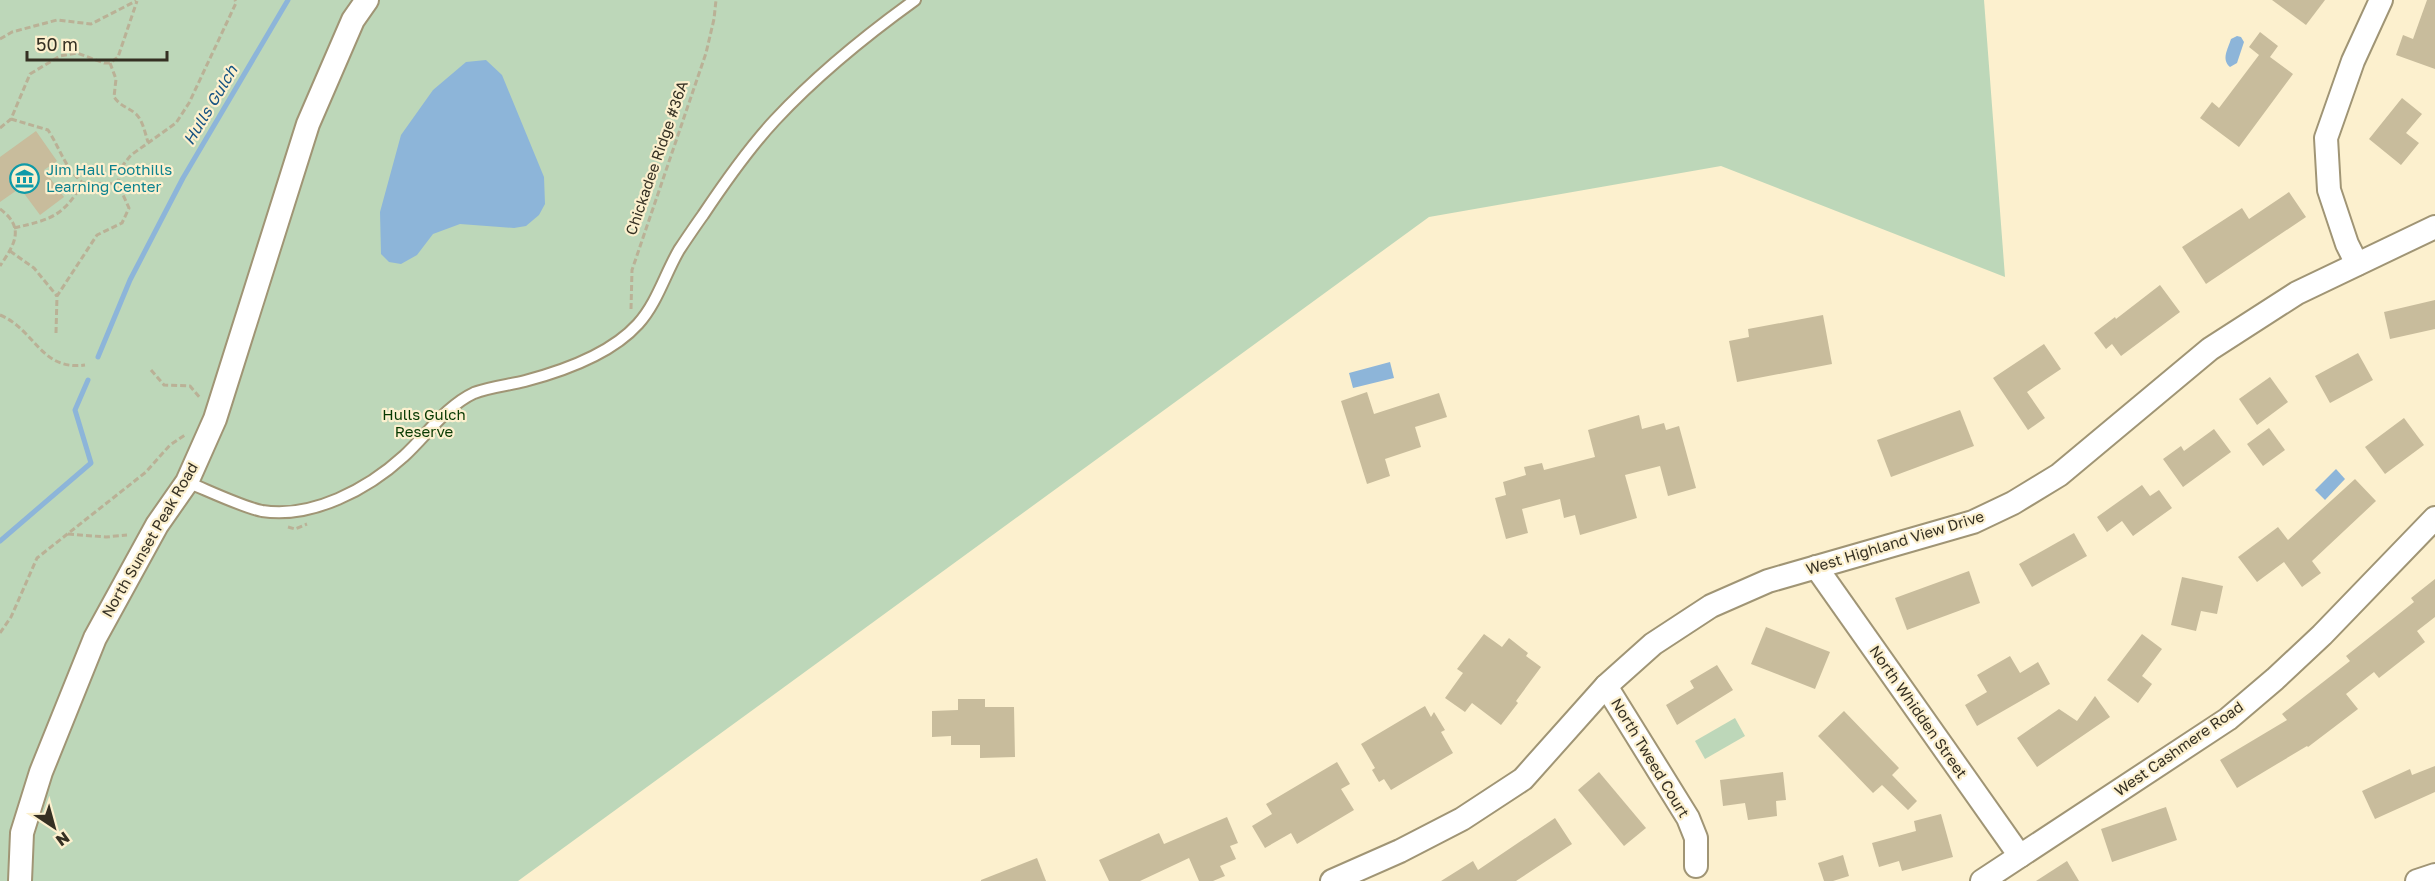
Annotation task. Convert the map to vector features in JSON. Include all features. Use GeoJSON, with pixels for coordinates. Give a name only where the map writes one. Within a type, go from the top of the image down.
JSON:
{"type":"FeatureCollection","features":[{"type":"Feature","properties":{"kind":"street","name":"North Sunset Peak Road"},"geometry":{"type":"LineString","coordinates":[[20,881],[22,833],[41,772],[95,638],[158,525],[187,482],[215,419],[308,124],[354,20],[367,0]]}},
{"type":"Feature","properties":{"kind":"street"},"geometry":{"type":"LineString","coordinates":[[2357,264],[2347,244],[2329,190],[2326,138],[2353,61],[2381,0]]}},
{"type":"Feature","properties":{"kind":"street","name":"West Highland View Drive"},"geometry":{"type":"LineString","coordinates":[[1332,881],[1400,851],[1462,819],[1523,779],[1606,686],[1653,644],[1711,606],[1768,581],[1973,522],[2013,503],[2059,475],[2210,349],[2297,293],[2435,227]]}},
{"type":"Feature","properties":{"kind":"street","name":"West Cashmere Road"},"geometry":{"type":"LineString","coordinates":[[1982,881],[2228,718],[2275,679],[2322,635],[2435,518]]}},
{"type":"Feature","properties":{"kind":"street","name":"North Whidden Street"},"geometry":{"type":"LineString","coordinates":[[1816,567],[2020,856]]}},
{"type":"Feature","properties":{"kind":"street","name":"North Tweed Court"},"geometry":{"type":"LineString","coordinates":[[1606,686],[1688,818],[1696,838],[1696,866]]}},
{"type":"Feature","properties":{"kind":"street"},"geometry":{"type":"LineString","coordinates":[[2417,881],[2435,875]]}},
{"type":"Feature","properties":{"kind":"lane"},"geometry":{"type":"LineString","coordinates":[[187,482],[261,510],[292,512],[321,506],[360,487],[403,457],[440,418],[474,394],[567,368],[625,337],[639,324],[651,306],[680,250],[729,177],[774,121],[834,63],[915,0]]}},
{"type":"Feature","properties":{"kind":"path"},"geometry":{"type":"LineString","coordinates":[[0,39],[12,32],[57,20],[91,24],[137,0]]}},
{"type":"Feature","properties":{"kind":"path"},"geometry":{"type":"LineString","coordinates":[[0,128],[11,119],[30,74],[60,56],[77,53],[104,63],[110,63],[118,57],[137,0]]}},
{"type":"Feature","properties":{"kind":"path"},"geometry":{"type":"LineString","coordinates":[[56,333],[57,296],[96,235],[122,223],[126,218],[129,208],[118,183],[120,169],[131,155],[176,123],[189,103],[236,3],[235,0]]}},
{"type":"Feature","properties":{"kind":"path","name":"Chickadee Ridge #36A"},"geometry":{"type":"LineString","coordinates":[[639,324],[631,307],[632,270],[706,52],[716,0]]}},
{"type":"Feature","properties":{"kind":"path"},"geometry":{"type":"LineString","coordinates":[[110,63],[116,79],[114,97],[121,106],[135,113],[148,142]]}},
{"type":"Feature","properties":{"kind":"path"},"geometry":{"type":"LineString","coordinates":[[11,119],[48,130],[61,150],[64,164],[83,183],[118,183]]}},
{"type":"Feature","properties":{"kind":"path"},"geometry":{"type":"LineString","coordinates":[[14,228],[49,220],[70,204],[83,183]]}},
{"type":"Feature","properties":{"kind":"path"},"geometry":{"type":"LineString","coordinates":[[0,209],[14,224],[15,243],[0,266]]}},
{"type":"Feature","properties":{"kind":"path"},"geometry":{"type":"LineString","coordinates":[[10,251],[34,268],[57,296]]}},
{"type":"Feature","properties":{"kind":"path"},"geometry":{"type":"LineString","coordinates":[[0,315],[11,319],[56,363],[72,367],[85,365]]}},
{"type":"Feature","properties":{"kind":"path"},"geometry":{"type":"LineString","coordinates":[[151,370],[164,385],[190,386],[201,397],[203,409]]}},
{"type":"Feature","properties":{"kind":"path"},"geometry":{"type":"LineString","coordinates":[[0,633],[11,617],[37,558],[146,472],[170,445],[190,430]]}},
{"type":"Feature","properties":{"kind":"path"},"geometry":{"type":"LineString","coordinates":[[66,534],[119,537],[158,525]]}},
{"type":"Feature","properties":{"kind":"green space","name":"Hulls Gulch Reserve"},"geometry":{"type":"Polygon","coordinates":[[[0,0],[1984,0],[2005,277],[1721,166],[1429,217],[518,881],[0,881],[0,0]]]}},
{"type":"Feature","properties":{"kind":"green space"},"geometry":{"type":"Polygon","coordinates":[[[1735,718],[1745,736],[1705,759],[1695,741],[1735,718]]]}},
{"type":"Feature","properties":{"kind":"water"},"geometry":{"type":"Polygon","coordinates":[[[2241,37],[2244,42],[2237,63],[2230,67],[2226,61],[2226,54],[2231,39],[2241,37]]]}},
{"type":"Feature","properties":{"kind":"water"},"geometry":{"type":"Polygon","coordinates":[[[486,60],[502,75],[544,177],[545,204],[539,215],[526,226],[514,228],[460,224],[433,234],[417,255],[401,264],[389,262],[381,254],[380,212],[401,135],[433,90],[466,62],[486,60]]]}},
{"type":"Feature","properties":{"kind":"water"},"geometry":{"type":"Polygon","coordinates":[[[1390,362],[1394,378],[1353,388],[1349,373],[1390,362]]]}},
{"type":"Feature","properties":{"kind":"water"},"geometry":{"type":"Polygon","coordinates":[[[2336,469],[2345,479],[2325,500],[2315,490],[2336,469]]]}},
{"type":"Feature","properties":{"kind":"building"},"geometry":{"type":"Polygon","coordinates":[[[2272,0],[2325,0],[2306,25],[2272,0]]]}},
{"type":"Feature","properties":{"kind":"building"},"geometry":{"type":"Polygon","coordinates":[[[2427,0],[2435,0],[2435,69],[2396,55],[2403,35],[2413,39],[2427,0]]]}},
{"type":"Feature","properties":{"kind":"building"},"geometry":{"type":"Polygon","coordinates":[[[2260,32],[2278,46],[2270,57],[2293,74],[2239,147],[2200,118],[2212,102],[2219,108],[2259,55],[2249,47],[2260,32]]]}},
{"type":"Feature","properties":{"kind":"building"},"geometry":{"type":"Polygon","coordinates":[[[2402,98],[2422,114],[2406,133],[2419,143],[2401,165],[2369,139],[2402,98]]]}},
{"type":"Feature","properties":{"kind":"building","name":"Jim Hall Foothills Learning Center"},"geometry":{"type":"Polygon","coordinates":[[[36,131],[57,161],[44,170],[64,197],[40,215],[20,188],[0,202],[0,157],[36,131]]]}},
{"type":"Feature","properties":{"kind":"building"},"geometry":{"type":"Polygon","coordinates":[[[2289,192],[2306,217],[2206,284],[2182,247],[2242,208],[2249,219],[2289,192]]]}},
{"type":"Feature","properties":{"kind":"building"},"geometry":{"type":"Polygon","coordinates":[[[2160,285],[2180,312],[2121,356],[2112,344],[2106,349],[2094,333],[2160,285]]]}},
{"type":"Feature","properties":{"kind":"building"},"geometry":{"type":"Polygon","coordinates":[[[2435,300],[2435,329],[2390,339],[2384,312],[2435,300]]]}},
{"type":"Feature","properties":{"kind":"building"},"geometry":{"type":"Polygon","coordinates":[[[1823,315],[1832,364],[1737,382],[1729,341],[1749,337],[1748,329],[1823,315]]]}},
{"type":"Feature","properties":{"kind":"building"},"geometry":{"type":"Polygon","coordinates":[[[2044,344],[2061,369],[2027,392],[2045,418],[2028,430],[1993,378],[2044,344]]]}},
{"type":"Feature","properties":{"kind":"building"},"geometry":{"type":"Polygon","coordinates":[[[2358,353],[2373,380],[2330,403],[2315,376],[2358,353]]]}},
{"type":"Feature","properties":{"kind":"building"},"geometry":{"type":"Polygon","coordinates":[[[2270,377],[2288,402],[2257,425],[2239,399],[2270,377]]]}},
{"type":"Feature","properties":{"kind":"building"},"geometry":{"type":"Polygon","coordinates":[[[1367,392],[1374,414],[1439,393],[1447,417],[1415,427],[1421,447],[1385,459],[1390,476],[1367,484],[1341,401],[1367,392]]]}},
{"type":"Feature","properties":{"kind":"building"},"geometry":{"type":"Polygon","coordinates":[[[1960,410],[1974,446],[1891,477],[1877,440],[1960,410]]]}},
{"type":"Feature","properties":{"kind":"building"},"geometry":{"type":"Polygon","coordinates":[[[1639,415],[1642,429],[1664,423],[1666,430],[1679,426],[1696,488],[1668,496],[1660,466],[1625,475],[1637,518],[1580,535],[1575,515],[1564,518],[1560,499],[1522,509],[1528,533],[1506,539],[1495,498],[1506,495],[1503,482],[1526,475],[1524,467],[1542,463],[1544,470],[1595,457],[1588,430],[1639,415]]]}},
{"type":"Feature","properties":{"kind":"building"},"geometry":{"type":"Polygon","coordinates":[[[2404,418],[2424,445],[2385,474],[2365,447],[2404,418]]]}},
{"type":"Feature","properties":{"kind":"building"},"geometry":{"type":"Polygon","coordinates":[[[2269,428],[2285,450],[2263,466],[2247,444],[2269,428]]]}},
{"type":"Feature","properties":{"kind":"building"},"geometry":{"type":"Polygon","coordinates":[[[2214,429],[2231,452],[2183,487],[2163,459],[2181,446],[2184,451],[2214,429]]]}},
{"type":"Feature","properties":{"kind":"building"},"geometry":{"type":"Polygon","coordinates":[[[2355,479],[2376,501],[2312,561],[2321,573],[2302,587],[2284,562],[2257,582],[2238,557],[2278,527],[2288,540],[2355,479]]]}},
{"type":"Feature","properties":{"kind":"building"},"geometry":{"type":"Polygon","coordinates":[[[2142,485],[2150,496],[2159,490],[2172,508],[2133,536],[2122,521],[2107,532],[2097,517],[2142,485]]]}},
{"type":"Feature","properties":{"kind":"building"},"geometry":{"type":"Polygon","coordinates":[[[2074,533],[2087,556],[2032,587],[2019,564],[2074,533]]]}},
{"type":"Feature","properties":{"kind":"building"},"geometry":{"type":"Polygon","coordinates":[[[1969,571],[1980,603],[1907,630],[1895,598],[1969,571]]]}},
{"type":"Feature","properties":{"kind":"building"},"geometry":{"type":"Polygon","coordinates":[[[2182,577],[2223,586],[2217,614],[2201,611],[2196,631],[2171,625],[2182,577]]]}},
{"type":"Feature","properties":{"kind":"building"},"geometry":{"type":"Polygon","coordinates":[[[2435,579],[2435,617],[2417,631],[2425,642],[2379,678],[2374,672],[2346,694],[2358,709],[2308,747],[2237,788],[2220,760],[2287,720],[2282,714],[2350,661],[2346,656],[2414,602],[2411,598],[2435,579]]]}},
{"type":"Feature","properties":{"kind":"building"},"geometry":{"type":"Polygon","coordinates":[[[1766,627],[1830,652],[1815,689],[1751,664],[1766,627]]]}},
{"type":"Feature","properties":{"kind":"building"},"geometry":{"type":"Polygon","coordinates":[[[1484,634],[1502,647],[1509,638],[1528,653],[1526,656],[1541,667],[1501,725],[1472,703],[1465,712],[1445,698],[1463,673],[1457,669],[1484,634]]]}},
{"type":"Feature","properties":{"kind":"building"},"geometry":{"type":"Polygon","coordinates":[[[2142,634],[2162,649],[2142,676],[2152,684],[2138,703],[2107,680],[2142,634]]]}},
{"type":"Feature","properties":{"kind":"building"},"geometry":{"type":"Polygon","coordinates":[[[2010,656],[2020,673],[2038,662],[2050,684],[1977,726],[1965,705],[1987,692],[1977,675],[2010,656]]]}},
{"type":"Feature","properties":{"kind":"building"},"geometry":{"type":"Polygon","coordinates":[[[1717,665],[1733,690],[1677,725],[1666,705],[1694,688],[1690,681],[1717,665]]]}},
{"type":"Feature","properties":{"kind":"building"},"geometry":{"type":"Polygon","coordinates":[[[2095,696],[2110,717],[2037,767],[2017,738],[2059,709],[2077,721],[2095,696]]]}},
{"type":"Feature","properties":{"kind":"building"},"geometry":{"type":"Polygon","coordinates":[[[958,699],[985,699],[985,707],[1014,707],[1015,757],[980,758],[980,745],[951,745],[951,736],[932,737],[932,711],[958,710],[958,699]]]}},
{"type":"Feature","properties":{"kind":"building"},"geometry":{"type":"Polygon","coordinates":[[[1425,706],[1431,717],[1434,712],[1445,730],[1441,732],[1453,753],[1391,790],[1384,779],[1379,782],[1372,770],[1375,768],[1361,744],[1425,706]]]}},
{"type":"Feature","properties":{"kind":"building"},"geometry":{"type":"Polygon","coordinates":[[[1844,711],[1899,768],[1892,775],[1917,801],[1908,810],[1882,785],[1873,793],[1818,736],[1844,711]]]}},
{"type":"Feature","properties":{"kind":"building"},"geometry":{"type":"Polygon","coordinates":[[[1337,762],[1350,784],[1341,789],[1354,810],[1297,844],[1291,833],[1265,848],[1252,826],[1272,814],[1266,804],[1337,762]]]}},
{"type":"Feature","properties":{"kind":"building"},"geometry":{"type":"Polygon","coordinates":[[[2435,766],[2435,792],[2375,819],[2362,791],[2410,769],[2412,775],[2435,766]]]}},
{"type":"Feature","properties":{"kind":"building"},"geometry":{"type":"Polygon","coordinates":[[[1599,772],[1646,828],[1624,846],[1578,790],[1599,772]]]}},
{"type":"Feature","properties":{"kind":"building"},"geometry":{"type":"Polygon","coordinates":[[[1783,772],[1786,800],[1776,801],[1777,816],[1748,820],[1745,803],[1723,806],[1720,780],[1783,772]]]}},
{"type":"Feature","properties":{"kind":"building"},"geometry":{"type":"Polygon","coordinates":[[[2166,807],[2177,840],[2112,862],[2101,829],[2166,807]]]}},
{"type":"Feature","properties":{"kind":"building"},"geometry":{"type":"Polygon","coordinates":[[[1941,814],[1953,857],[1902,871],[1899,861],[1879,867],[1872,843],[1916,831],[1914,821],[1941,814]]]}},
{"type":"Feature","properties":{"kind":"building"},"geometry":{"type":"Polygon","coordinates":[[[1227,817],[1238,843],[1230,846],[1236,859],[1220,866],[1225,876],[1213,881],[1199,881],[1189,858],[1140,881],[1109,881],[1099,860],[1159,833],[1164,844],[1227,817]]]}},
{"type":"Feature","properties":{"kind":"building"},"geometry":{"type":"Polygon","coordinates":[[[1555,818],[1572,844],[1516,881],[1441,881],[1473,861],[1478,870],[1555,818]]]}},
{"type":"Feature","properties":{"kind":"building"},"geometry":{"type":"Polygon","coordinates":[[[1843,855],[1849,876],[1824,881],[1818,863],[1843,855]]]}},
{"type":"Feature","properties":{"kind":"building"},"geometry":{"type":"Polygon","coordinates":[[[1037,858],[1046,881],[981,881],[981,880],[1037,858]]]}},
{"type":"Feature","properties":{"kind":"building"},"geometry":{"type":"Polygon","coordinates":[[[2067,861],[2079,881],[2036,881],[2067,861]]]}},
{"type":"Feature","properties":{"kind":"waterway","name":"Hulls Gulch"},"geometry":{"type":"LineString","coordinates":[[98,357],[130,280],[183,178],[288,0]]}},
{"type":"Feature","properties":{"kind":"waterway","name":"Hulls Gulch"},"geometry":{"type":"LineString","coordinates":[[0,541],[91,463],[75,410],[88,380]]}},
{"type":"Feature","properties":{"kind":"place","name":"Jim Hall Foothills Learning Center"},"geometry":{"type":"Point","coordinates":[25,179]}}]}
